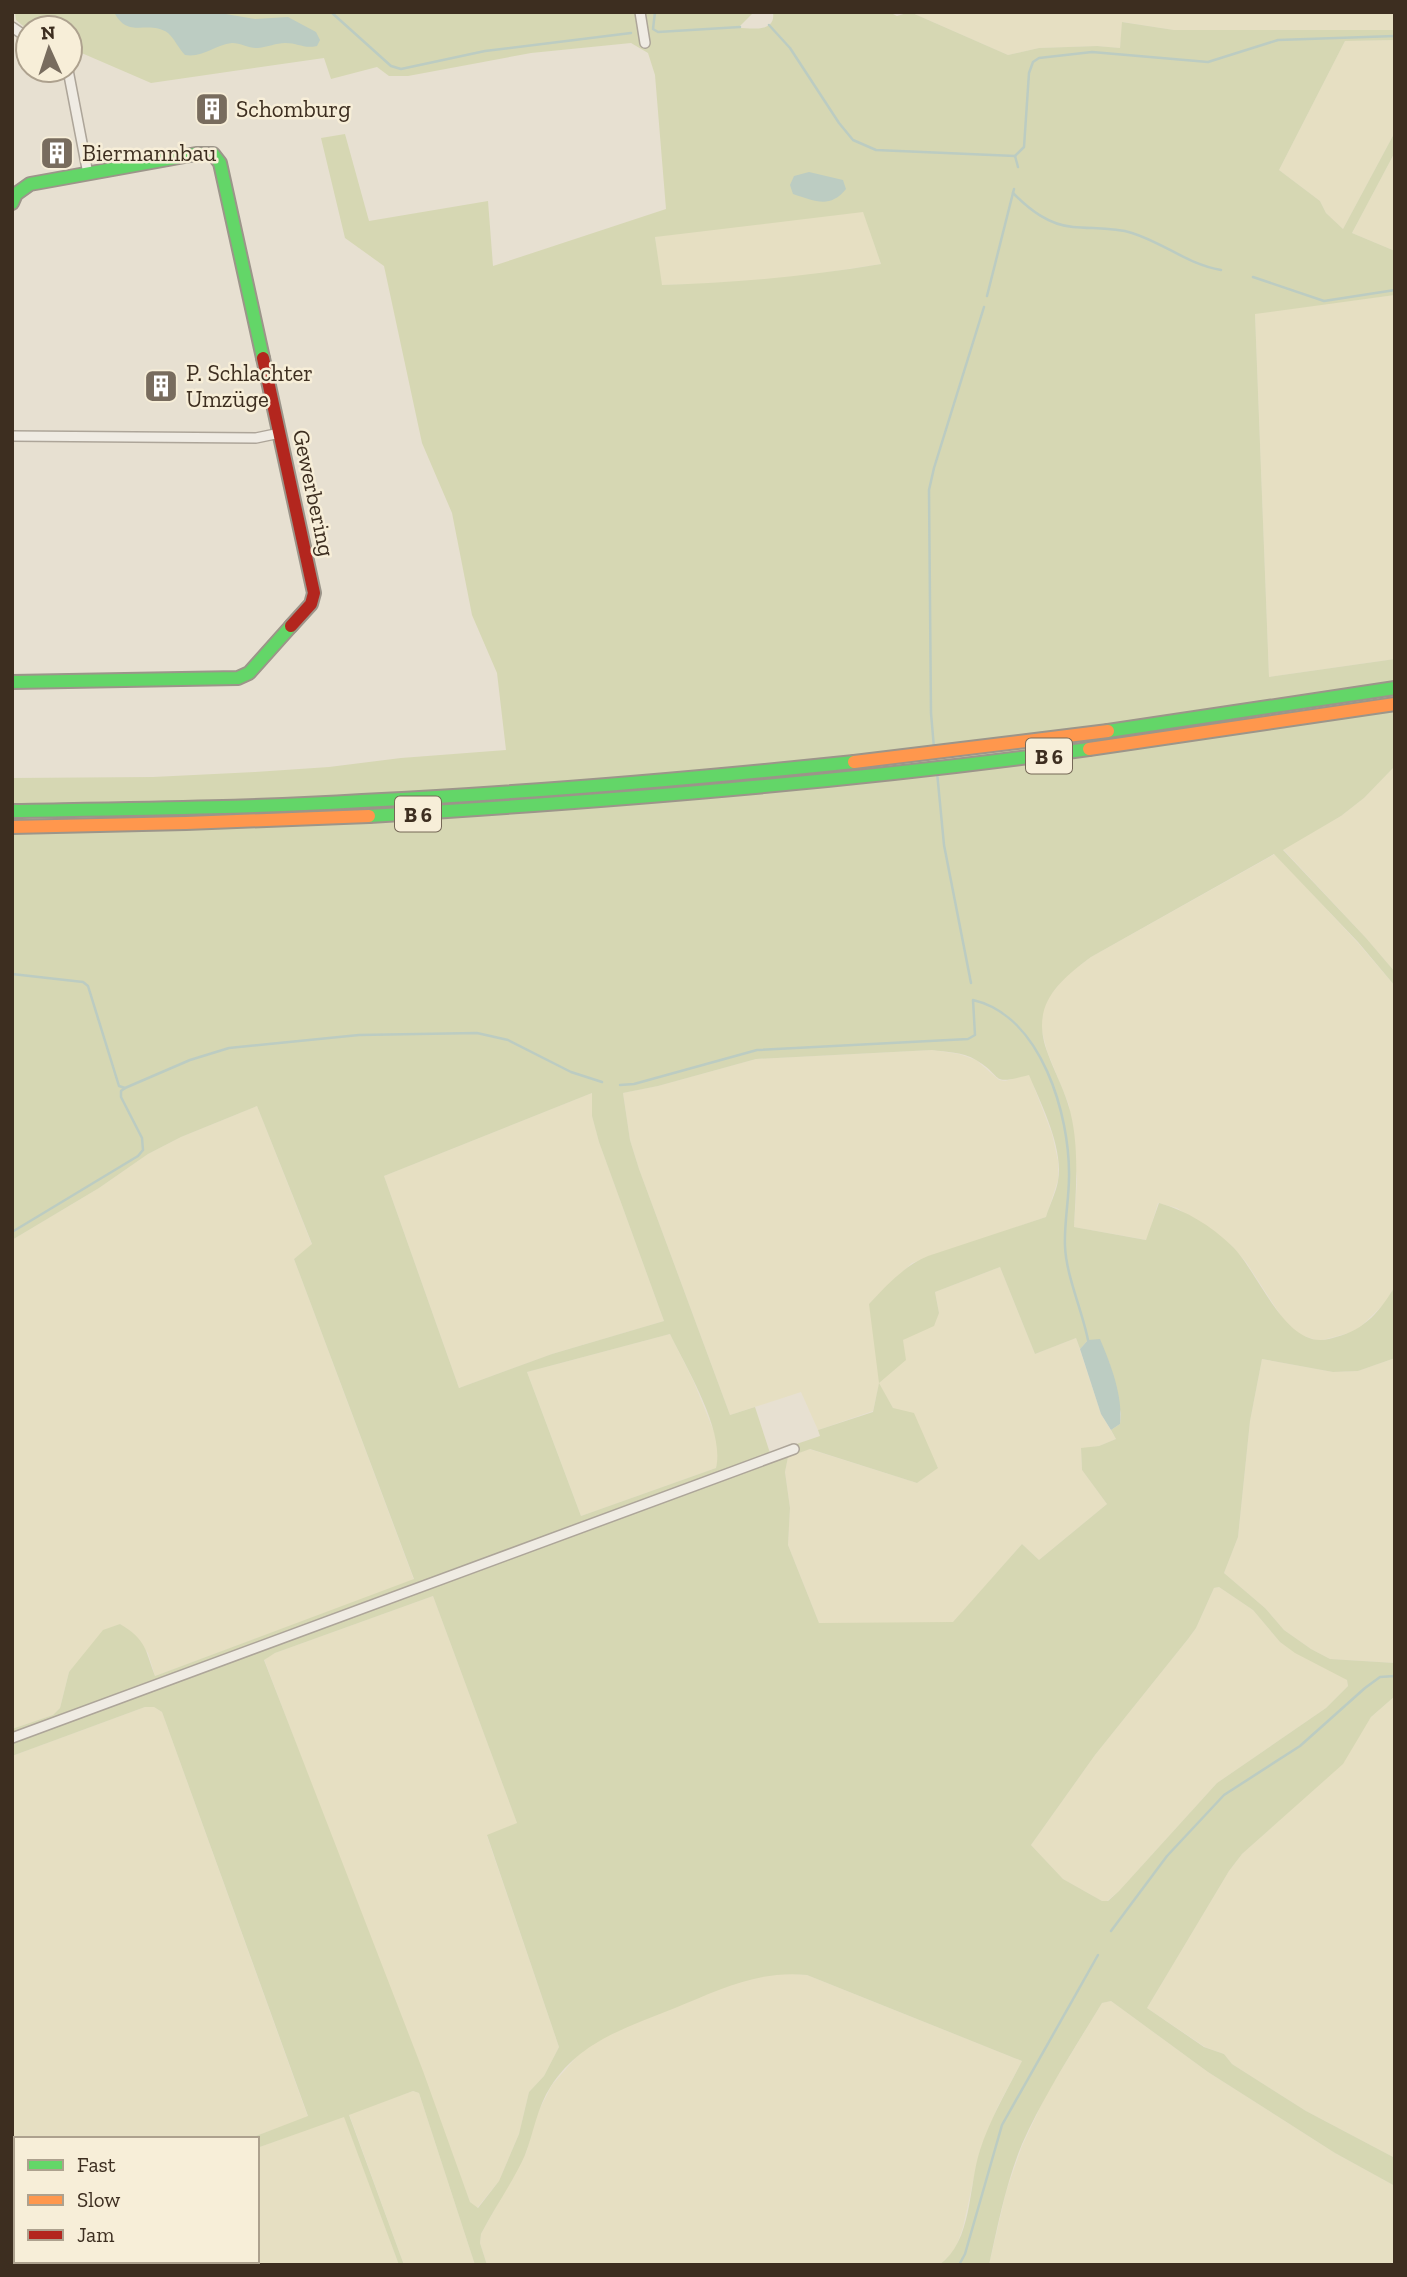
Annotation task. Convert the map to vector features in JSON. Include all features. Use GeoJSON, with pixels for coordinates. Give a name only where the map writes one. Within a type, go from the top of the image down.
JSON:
{"type":"FeatureCollection","features":[{"type":"Feature","properties":{"kind":"main road","name":"Gewerbering"},"geometry":{"type":"LineString","coordinates":[[12,202],[16,194],[30,184],[196,154],[213,154],[220,163],[314,593],[311,604],[249,673],[238,678],[12,682]]}},
{"type":"Feature","properties":{"kind":"main road","name":"B 6"},"geometry":{"type":"LineString","coordinates":[[12,811],[95,811],[368,801],[822,766],[1272,709],[1395,688]]}},
{"type":"Feature","properties":{"kind":"main road","name":"B 6"},"geometry":{"type":"LineString","coordinates":[[12,827],[368,817],[643,798],[823,782],[1034,758],[1395,704]]}},
{"type":"Feature","properties":{"kind":"street"},"geometry":{"type":"LineString","coordinates":[[640,12],[645,43]]}},
{"type":"Feature","properties":{"kind":"street"},"geometry":{"type":"LineString","coordinates":[[71,84],[88,174]]}},
{"type":"Feature","properties":{"kind":"street"},"geometry":{"type":"LineString","coordinates":[[12,436],[256,439],[280,433]]}},
{"type":"Feature","properties":{"kind":"street"},"geometry":{"type":"LineString","coordinates":[[12,1738],[794,1449]]}},
{"type":"Feature","properties":{"kind":"shaded area"},"geometry":{"type":"Polygon","coordinates":[[[114,12],[214,12],[255,19],[288,17],[316,32],[320,40],[317,46],[312,47],[285,43],[255,48],[232,43],[197,55],[185,55],[168,33],[161,29],[126,25],[114,12]]]}},
{"type":"Feature","properties":{"kind":"shaded area"},"geometry":{"type":"Polygon","coordinates":[[[910,12],[1395,12],[1395,30],[1174,30],[1123,22],[1120,48],[1039,48],[1008,55],[910,12]]]}},
{"type":"Feature","properties":{"kind":"shaded area"},"geometry":{"type":"Polygon","coordinates":[[[1395,40],[1395,132],[1343,229],[1326,213],[1320,201],[1279,170],[1345,41],[1395,40]]]}},
{"type":"Feature","properties":{"kind":"shaded area"},"geometry":{"type":"Polygon","coordinates":[[[1395,152],[1395,251],[1352,233],[1395,152]]]}},
{"type":"Feature","properties":{"kind":"shaded area"},"geometry":{"type":"Polygon","coordinates":[[[809,172],[843,180],[846,189],[834,199],[822,202],[793,194],[790,185],[794,176],[809,172]]]}},
{"type":"Feature","properties":{"kind":"shaded area"},"geometry":{"type":"Polygon","coordinates":[[[863,211],[881,264],[739,283],[661,285],[655,236],[863,211]]]}},
{"type":"Feature","properties":{"kind":"shaded area"},"geometry":{"type":"Polygon","coordinates":[[[1395,295],[1395,659],[1269,677],[1255,313],[1395,295]]]}},
{"type":"Feature","properties":{"kind":"shaded area"},"geometry":{"type":"Polygon","coordinates":[[[1395,766],[1395,972],[1283,849],[1341,816],[1364,798],[1395,766]]]}},
{"type":"Feature","properties":{"kind":"shaded area"},"geometry":{"type":"Polygon","coordinates":[[[1275,854],[1395,986],[1395,1286],[1385,1303],[1356,1331],[1319,1341],[1301,1335],[1287,1325],[1246,1262],[1232,1246],[1177,1208],[1158,1203],[1147,1240],[1074,1227],[1077,1180],[1069,1105],[1047,1051],[1042,1031],[1042,1011],[1051,994],[1066,976],[1091,957],[1275,854]]]}},
{"type":"Feature","properties":{"kind":"shaded area"},"geometry":{"type":"Polygon","coordinates":[[[932,1050],[976,1060],[999,1080],[1005,1081],[1029,1074],[1052,1134],[1058,1161],[1058,1180],[1046,1217],[912,1263],[869,1304],[903,1340],[939,1313],[935,1292],[1000,1267],[1035,1354],[1076,1338],[1101,1414],[1116,1439],[1081,1449],[1082,1470],[1107,1504],[1039,1560],[1022,1544],[953,1623],[819,1623],[788,1545],[790,1508],[785,1472],[788,1457],[809,1449],[917,1483],[938,1467],[893,1408],[879,1384],[873,1411],[818,1430],[801,1392],[730,1415],[639,1169],[630,1140],[623,1093],[756,1059],[932,1050]]]}},
{"type":"Feature","properties":{"kind":"shaded area"},"geometry":{"type":"Polygon","coordinates":[[[592,1093],[592,1116],[599,1142],[664,1321],[552,1354],[459,1388],[384,1176],[592,1093]]]}},
{"type":"Feature","properties":{"kind":"shaded area"},"geometry":{"type":"Polygon","coordinates":[[[257,1106],[312,1245],[294,1259],[414,1580],[155,1676],[148,1653],[120,1624],[69,1672],[60,1708],[53,1715],[12,1729],[12,1240],[99,1188],[148,1154],[181,1137],[257,1106]]]}},
{"type":"Feature","properties":{"kind":"shaded area"},"geometry":{"type":"Polygon","coordinates":[[[670,1334],[693,1380],[717,1439],[719,1456],[716,1468],[581,1516],[527,1372],[670,1334]]]}},
{"type":"Feature","properties":{"kind":"shaded area"},"geometry":{"type":"Polygon","coordinates":[[[1100,1339],[1112,1370],[1120,1403],[1120,1424],[1111,1430],[1101,1414],[1080,1349],[1088,1340],[1100,1339]]]}},
{"type":"Feature","properties":{"kind":"shaded area"},"geometry":{"type":"Polygon","coordinates":[[[1395,1358],[1395,1663],[1330,1659],[1284,1630],[1265,1608],[1224,1573],[1238,1537],[1250,1421],[1262,1359],[1333,1372],[1358,1371],[1395,1358]]]}},
{"type":"Feature","properties":{"kind":"shaded area"},"geometry":{"type":"Polygon","coordinates":[[[1219,1587],[1253,1610],[1280,1642],[1335,1672],[1347,1680],[1348,1686],[1326,1708],[1217,1783],[1119,1891],[1107,1901],[1102,1901],[1063,1879],[1031,1845],[1095,1755],[1188,1639],[1196,1628],[1214,1588],[1219,1587]]]}},
{"type":"Feature","properties":{"kind":"shaded area"},"geometry":{"type":"Polygon","coordinates":[[[433,1596],[517,1823],[487,1836],[559,2047],[544,2076],[529,2092],[519,2134],[499,2181],[477,2208],[470,2202],[264,1659],[433,1596]]]}},
{"type":"Feature","properties":{"kind":"shaded area"},"geometry":{"type":"Polygon","coordinates":[[[1395,1696],[1395,2158],[1306,2111],[1232,2064],[1224,2054],[1205,2047],[1147,2008],[1229,1871],[1242,1854],[1342,1764],[1371,1717],[1395,1696]]]}},
{"type":"Feature","properties":{"kind":"shaded area"},"geometry":{"type":"Polygon","coordinates":[[[145,1707],[154,1707],[162,1712],[308,2117],[253,2137],[14,2137],[12,2225],[12,1756],[145,1707]]]}},
{"type":"Feature","properties":{"kind":"shaded area"},"geometry":{"type":"Polygon","coordinates":[[[785,1973],[807,1975],[1022,2061],[998,2106],[980,2150],[963,2227],[955,2250],[942,2263],[487,2265],[480,2243],[481,2234],[526,2153],[536,2116],[552,2085],[579,2054],[608,2034],[721,1988],[749,1978],[785,1973]]]}},
{"type":"Feature","properties":{"kind":"shaded area"},"geometry":{"type":"Polygon","coordinates":[[[1111,2001],[1208,2072],[1335,2153],[1395,2186],[1395,2265],[989,2265],[1006,2192],[1022,2146],[1046,2095],[1102,2003],[1111,2001]]]}},
{"type":"Feature","properties":{"kind":"shaded area"},"geometry":{"type":"Polygon","coordinates":[[[413,2091],[419,2093],[475,2265],[404,2265],[349,2114],[413,2091]]]}},
{"type":"Feature","properties":{"kind":"shaded area"},"geometry":{"type":"Polygon","coordinates":[[[344,2116],[399,2265],[204,2265],[259,2263],[259,2147],[344,2116]]]}},
{"type":"Feature","properties":{"kind":"shaded area"},"geometry":{"type":"Polygon","coordinates":[[[12,2238],[14,2263],[199,2265],[12,2265],[12,2238]]]}},
{"type":"Feature","properties":{"kind":"green space"},"geometry":{"type":"Polygon","coordinates":[[[15,12],[754,12],[738,28],[762,28],[771,23],[773,12],[889,12],[897,16],[910,12],[1008,55],[1039,48],[1120,48],[1122,22],[1174,30],[1395,30],[1395,40],[1345,41],[1279,170],[1320,201],[1326,213],[1343,229],[1395,132],[1395,152],[1352,233],[1395,251],[1395,295],[1255,314],[1269,677],[1395,659],[1395,766],[1364,798],[1341,816],[1283,850],[1395,972],[1395,986],[1358,942],[1274,854],[1091,957],[1057,987],[1044,1010],[1042,1023],[1048,1054],[1072,1118],[1076,1165],[1074,1227],[1146,1240],[1159,1203],[1179,1210],[1207,1225],[1232,1246],[1282,1317],[1294,1329],[1307,1337],[1321,1340],[1346,1334],[1364,1324],[1378,1311],[1395,1286],[1395,1358],[1358,1371],[1333,1372],[1262,1359],[1250,1421],[1238,1537],[1224,1573],[1265,1608],[1284,1630],[1330,1659],[1395,1663],[1395,1696],[1371,1717],[1343,1764],[1242,1854],[1229,1871],[1147,2008],[1204,2047],[1224,2054],[1232,2064],[1306,2111],[1395,2158],[1395,2186],[1335,2153],[1208,2072],[1111,2001],[1102,2003],[1050,2090],[1022,2144],[1007,2189],[989,2265],[939,2265],[950,2255],[964,2228],[984,2138],[1022,2061],[807,1975],[789,1974],[755,1978],[723,1988],[606,2037],[576,2058],[546,2094],[525,2155],[481,2234],[480,2243],[487,2265],[475,2265],[419,2093],[413,2091],[349,2115],[404,2265],[399,2265],[344,2117],[259,2147],[259,2137],[253,2137],[308,2116],[162,1712],[154,1707],[145,1707],[12,1756],[12,1729],[53,1715],[60,1708],[69,1672],[103,1630],[120,1624],[135,1635],[144,1646],[155,1676],[414,1579],[294,1259],[312,1244],[257,1106],[181,1137],[148,1154],[99,1188],[12,1240],[12,778],[153,777],[255,772],[506,750],[497,673],[472,615],[452,513],[422,443],[384,266],[345,238],[321,138],[345,134],[369,221],[488,201],[493,266],[666,209],[655,75],[648,53],[631,43],[531,53],[408,76],[389,76],[377,67],[331,79],[324,58],[151,83],[84,54],[84,14],[15,12]],[[863,212],[655,237],[662,285],[772,278],[881,264],[863,212]],[[932,1050],[756,1059],[623,1093],[630,1140],[639,1169],[730,1415],[755,1407],[770,1453],[820,1436],[818,1430],[873,1412],[879,1383],[869,1304],[896,1277],[928,1256],[1046,1217],[1058,1181],[1058,1155],[1050,1126],[1029,1075],[1002,1080],[971,1057],[932,1050]],[[592,1093],[384,1176],[459,1388],[552,1354],[664,1321],[599,1142],[592,1116],[592,1093]],[[1000,1267],[935,1292],[939,1313],[934,1326],[903,1340],[906,1360],[879,1383],[893,1408],[914,1413],[938,1468],[917,1483],[810,1449],[788,1457],[785,1472],[790,1508],[788,1545],[819,1623],[953,1622],[1022,1544],[1039,1560],[1107,1504],[1082,1470],[1081,1448],[1099,1446],[1116,1439],[1111,1430],[1120,1424],[1121,1414],[1109,1362],[1088,1340],[1080,1349],[1076,1338],[1035,1354],[1000,1267]],[[670,1334],[527,1372],[581,1516],[716,1468],[715,1436],[710,1419],[670,1334]],[[1219,1587],[1214,1588],[1196,1628],[1188,1639],[1095,1755],[1031,1845],[1063,1879],[1102,1901],[1108,1901],[1119,1891],[1217,1783],[1326,1708],[1348,1686],[1347,1680],[1295,1653],[1280,1642],[1253,1610],[1219,1587]],[[433,1596],[275,1653],[264,1660],[423,2071],[470,2202],[478,2208],[499,2181],[519,2134],[529,2092],[544,2076],[559,2047],[487,1835],[517,1823],[433,1596]]]}},
{"type":"Feature","properties":{"kind":"waterway"},"geometry":{"type":"LineString","coordinates":[[331,12],[391,66],[401,69],[485,51],[631,33]]}},
{"type":"Feature","properties":{"kind":"waterway"},"geometry":{"type":"LineString","coordinates":[[655,12],[653,29],[658,32],[740,27]]}},
{"type":"Feature","properties":{"kind":"waterway"},"geometry":{"type":"LineString","coordinates":[[769,25],[790,48],[853,140],[876,150],[1015,156],[1024,147],[1029,73],[1033,62],[1039,58],[1092,52],[1208,62],[1278,40],[1395,36]]}},
{"type":"Feature","properties":{"kind":"waterway"},"geometry":{"type":"LineString","coordinates":[[1015,156],[1018,167]]}},
{"type":"Feature","properties":{"kind":"waterway"},"geometry":{"type":"LineString","coordinates":[[987,296],[1014,189]]}},
{"type":"Feature","properties":{"kind":"waterway"},"geometry":{"type":"LineString","coordinates":[[1013,193],[1033,211],[1064,226],[1125,231],[1155,242],[1197,263],[1221,270]]}},
{"type":"Feature","properties":{"kind":"waterway"},"geometry":{"type":"LineString","coordinates":[[1253,277],[1324,301],[1395,290]]}},
{"type":"Feature","properties":{"kind":"waterway"},"geometry":{"type":"LineString","coordinates":[[934,748],[931,713],[929,490],[984,307]]}},
{"type":"Feature","properties":{"kind":"waterway"},"geometry":{"type":"LineString","coordinates":[[937,772],[944,845],[971,983]]}},
{"type":"Feature","properties":{"kind":"waterway"},"geometry":{"type":"LineString","coordinates":[[12,974],[83,982],[88,986],[119,1086],[125,1088]]}},
{"type":"Feature","properties":{"kind":"waterway"},"geometry":{"type":"LineString","coordinates":[[620,1085],[634,1084],[757,1050],[968,1039],[975,1035],[973,1000],[997,1010],[1017,1026],[1034,1047],[1057,1098],[1068,1153],[1066,1257],[1088,1340]]}},
{"type":"Feature","properties":{"kind":"waterway"},"geometry":{"type":"LineString","coordinates":[[12,1232],[138,1156],[143,1150],[142,1138],[121,1097],[121,1091],[190,1060],[229,1048],[359,1035],[477,1033],[508,1040],[571,1072],[602,1082]]}},
{"type":"Feature","properties":{"kind":"waterway"},"geometry":{"type":"LineString","coordinates":[[1111,1931],[1167,1856],[1224,1795],[1300,1746],[1380,1677],[1395,1676]]}},
{"type":"Feature","properties":{"kind":"waterway"},"geometry":{"type":"LineString","coordinates":[[959,2265],[965,2254],[1002,2125],[1098,1955]]}},
{"type":"Feature","properties":{"kind":"traffic: fast"},"geometry":{"type":"LineString","coordinates":[[12,203],[16,194],[30,184],[196,154],[213,154],[220,163],[263,358]]}},
{"type":"Feature","properties":{"kind":"traffic: fast"},"geometry":{"type":"LineString","coordinates":[[12,682],[238,678],[249,673],[291,626]]}},
{"type":"Feature","properties":{"kind":"traffic: fast"},"geometry":{"type":"LineString","coordinates":[[1108,731],[1395,688]]}},
{"type":"Feature","properties":{"kind":"traffic: fast"},"geometry":{"type":"LineString","coordinates":[[369,816],[730,789],[1089,749]]}},
{"type":"Feature","properties":{"kind":"traffic: fast"},"geometry":{"type":"LineString","coordinates":[[12,811],[231,807],[424,798],[608,785],[854,762]]}},
{"type":"Feature","properties":{"kind":"traffic: slow"},"geometry":{"type":"LineString","coordinates":[[1089,749],[1395,704]]}},
{"type":"Feature","properties":{"kind":"traffic: slow"},"geometry":{"type":"LineString","coordinates":[[854,762],[1108,731]]}},
{"type":"Feature","properties":{"kind":"traffic: slow"},"geometry":{"type":"LineString","coordinates":[[12,827],[369,816]]}},
{"type":"Feature","properties":{"kind":"traffic: jam"},"geometry":{"type":"LineString","coordinates":[[263,358],[314,593],[311,604],[291,626]]}},
{"type":"Feature","properties":{"kind":"place","name":"Schomburg"},"geometry":{"type":"Point","coordinates":[212,109]}},
{"type":"Feature","properties":{"kind":"place","name":"Biermannbau"},"geometry":{"type":"Point","coordinates":[57,153]}},
{"type":"Feature","properties":{"kind":"place","name":"P. Schlachter Umzüge"},"geometry":{"type":"Point","coordinates":[161,386]}}]}
